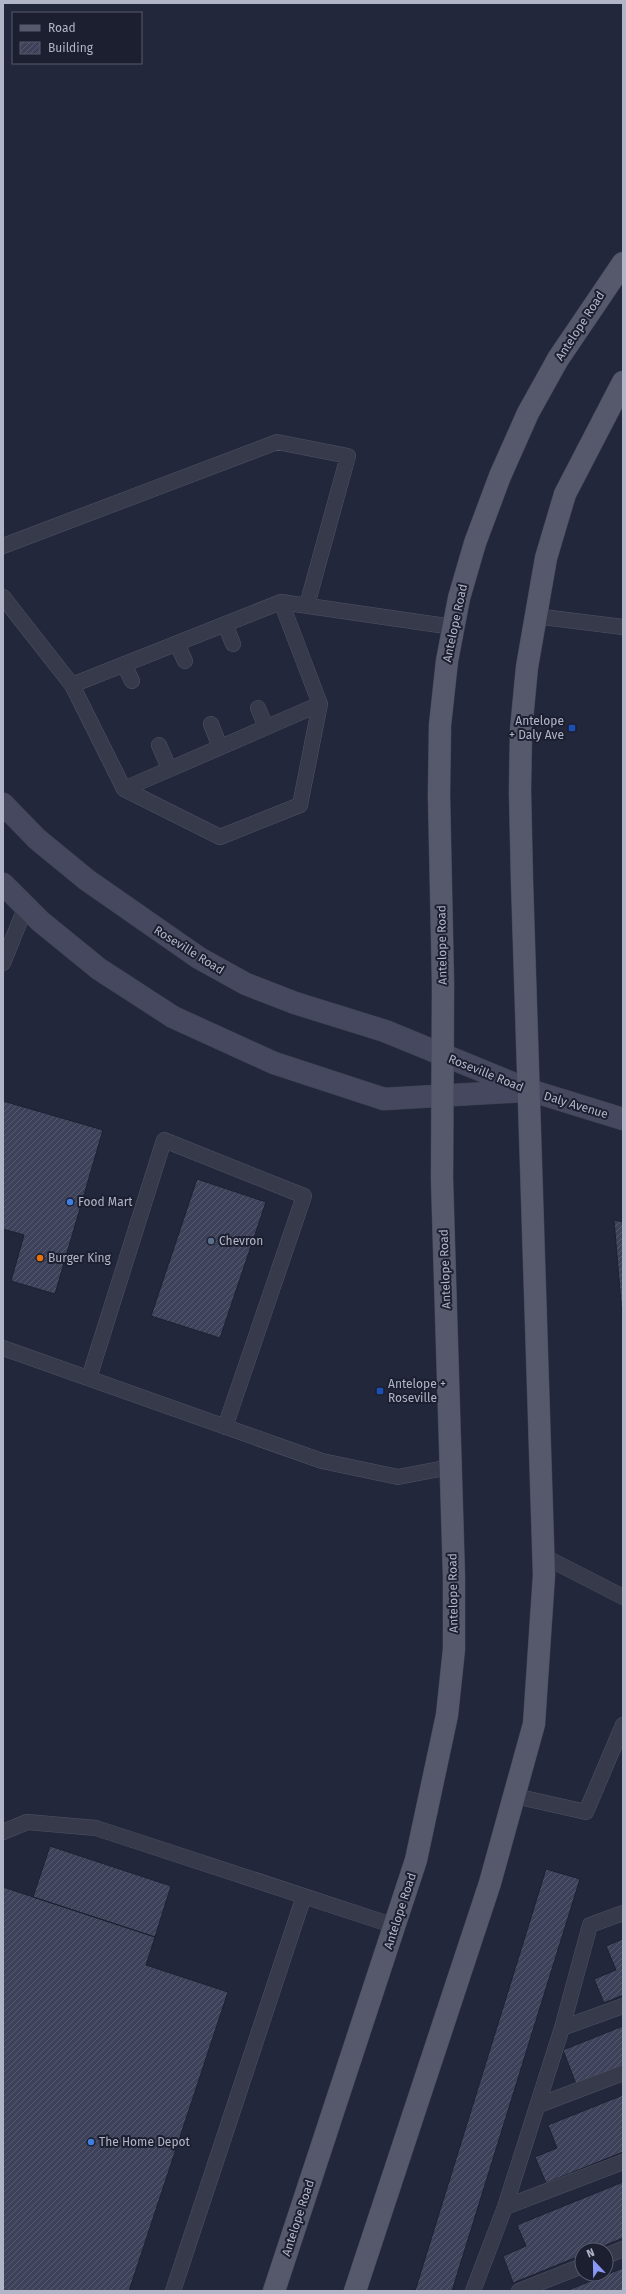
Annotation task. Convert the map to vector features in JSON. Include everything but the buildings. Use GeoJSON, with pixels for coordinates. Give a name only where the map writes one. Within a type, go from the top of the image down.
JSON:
{"type":"FeatureCollection","features":[{"type":"Feature","properties":{"kind":"main road","name":"Antelope Road"},"geometry":{"type":"LineString","coordinates":[[274,2291],[416,1860],[447,1714],[454,1649],[442,1179],[443,1055],[440,725],[447,662],[453,627],[459,598],[475,543],[500,476],[528,414],[558,359],[623,262]]}},
{"type":"Feature","properties":{"kind":"main road"},"geometry":{"type":"LineString","coordinates":[[355,2291],[490,1883],[534,1724],[540,1649],[543,1556],[520,791],[521,730],[535,616],[546,558],[565,494],[623,382]]}},
{"type":"Feature","properties":{"kind":"main road","name":"Roseville Road"},"geometry":{"type":"LineString","coordinates":[[3,804],[37,839],[87,880],[199,958],[260,989],[295,1003],[385,1032],[529,1090]]}},
{"type":"Feature","properties":{"kind":"main road","name":"Roseville Road"},"geometry":{"type":"LineString","coordinates":[[3,884],[40,921],[99,969],[174,1017],[267,1060],[330,1083],[384,1099],[529,1090]]}},
{"type":"Feature","properties":{"kind":"main road","name":"Daly Avenue"},"geometry":{"type":"LineString","coordinates":[[529,1090],[623,1119]]}},
{"type":"Feature","properties":{"kind":"lane"},"geometry":{"type":"LineString","coordinates":[[3,546],[277,442],[348,456],[307,606]]}},
{"type":"Feature","properties":{"kind":"lane"},"geometry":{"type":"LineString","coordinates":[[3,596],[72,685],[124,789],[220,837],[300,805],[320,704],[281,602]]}},
{"type":"Feature","properties":{"kind":"lane"},"geometry":{"type":"LineString","coordinates":[[72,685],[281,602],[453,627]]}},
{"type":"Feature","properties":{"kind":"lane"},"geometry":{"type":"LineString","coordinates":[[535,616],[623,627]]}},
{"type":"Feature","properties":{"kind":"lane"},"geometry":{"type":"LineString","coordinates":[[225,624],[233,644]]}},
{"type":"Feature","properties":{"kind":"lane"},"geometry":{"type":"LineString","coordinates":[[177,644],[184,661]]}},
{"type":"Feature","properties":{"kind":"lane"},"geometry":{"type":"LineString","coordinates":[[124,664],[132,681]]}},
{"type":"Feature","properties":{"kind":"lane"},"geometry":{"type":"LineString","coordinates":[[124,789],[169,768],[320,704]]}},
{"type":"Feature","properties":{"kind":"lane"},"geometry":{"type":"LineString","coordinates":[[258,708],[266,728]]}},
{"type":"Feature","properties":{"kind":"lane"},"geometry":{"type":"LineString","coordinates":[[211,724],[220,747]]}},
{"type":"Feature","properties":{"kind":"lane"},"geometry":{"type":"LineString","coordinates":[[159,745],[169,768]]}},
{"type":"Feature","properties":{"kind":"lane"},"geometry":{"type":"LineString","coordinates":[[3,963],[26,906]]}},
{"type":"Feature","properties":{"kind":"lane"},"geometry":{"type":"LineString","coordinates":[[89,1378],[164,1140],[304,1196],[225,1427]]}},
{"type":"Feature","properties":{"kind":"lane"},"geometry":{"type":"LineString","coordinates":[[3,1348],[322,1461],[398,1477],[450,1467]]}},
{"type":"Feature","properties":{"kind":"lane"},"geometry":{"type":"LineString","coordinates":[[543,1556],[621,1592]]}},
{"type":"Feature","properties":{"kind":"lane"},"geometry":{"type":"LineString","coordinates":[[515,1796],[586,1812],[623,1725]]}},
{"type":"Feature","properties":{"kind":"lane"},"geometry":{"type":"LineString","coordinates":[[3,1832],[27,1822],[96,1828],[395,1926]]}},
{"type":"Feature","properties":{"kind":"lane"},"geometry":{"type":"LineString","coordinates":[[173,2291],[304,1896]]}},
{"type":"Feature","properties":{"kind":"lane"},"geometry":{"type":"LineString","coordinates":[[474,2291],[505,2207],[539,2105],[590,1926],[623,1913]]}},
{"type":"Feature","properties":{"kind":"lane"},"geometry":{"type":"LineString","coordinates":[[562,2028],[623,2006]]}},
{"type":"Feature","properties":{"kind":"lane"},"geometry":{"type":"LineString","coordinates":[[539,2105],[623,2073]]}},
{"type":"Feature","properties":{"kind":"lane"},"geometry":{"type":"LineString","coordinates":[[505,2207],[623,2162]]}},
{"type":"Feature","properties":{"kind":"lane"},"geometry":{"type":"LineString","coordinates":[[519,2291],[574,2269]]}},
{"type":"Feature","properties":{"kind":"place","name":"Antelope + Daly Ave"},"geometry":{"type":"Point","coordinates":[572,728]}},
{"type":"Feature","properties":{"kind":"place","name":"Food Mart"},"geometry":{"type":"Point","coordinates":[70,1202]}},
{"type":"Feature","properties":{"kind":"place","name":"Chevron"},"geometry":{"type":"Point","coordinates":[211,1241]}},
{"type":"Feature","properties":{"kind":"place","name":"Burger King"},"geometry":{"type":"Point","coordinates":[40,1258]}},
{"type":"Feature","properties":{"kind":"place","name":"Antelope + Roseville"},"geometry":{"type":"Point","coordinates":[380,1391]}},
{"type":"Feature","properties":{"kind":"place","name":"The Home Depot"},"geometry":{"type":"Point","coordinates":[91,2142]}}]}
